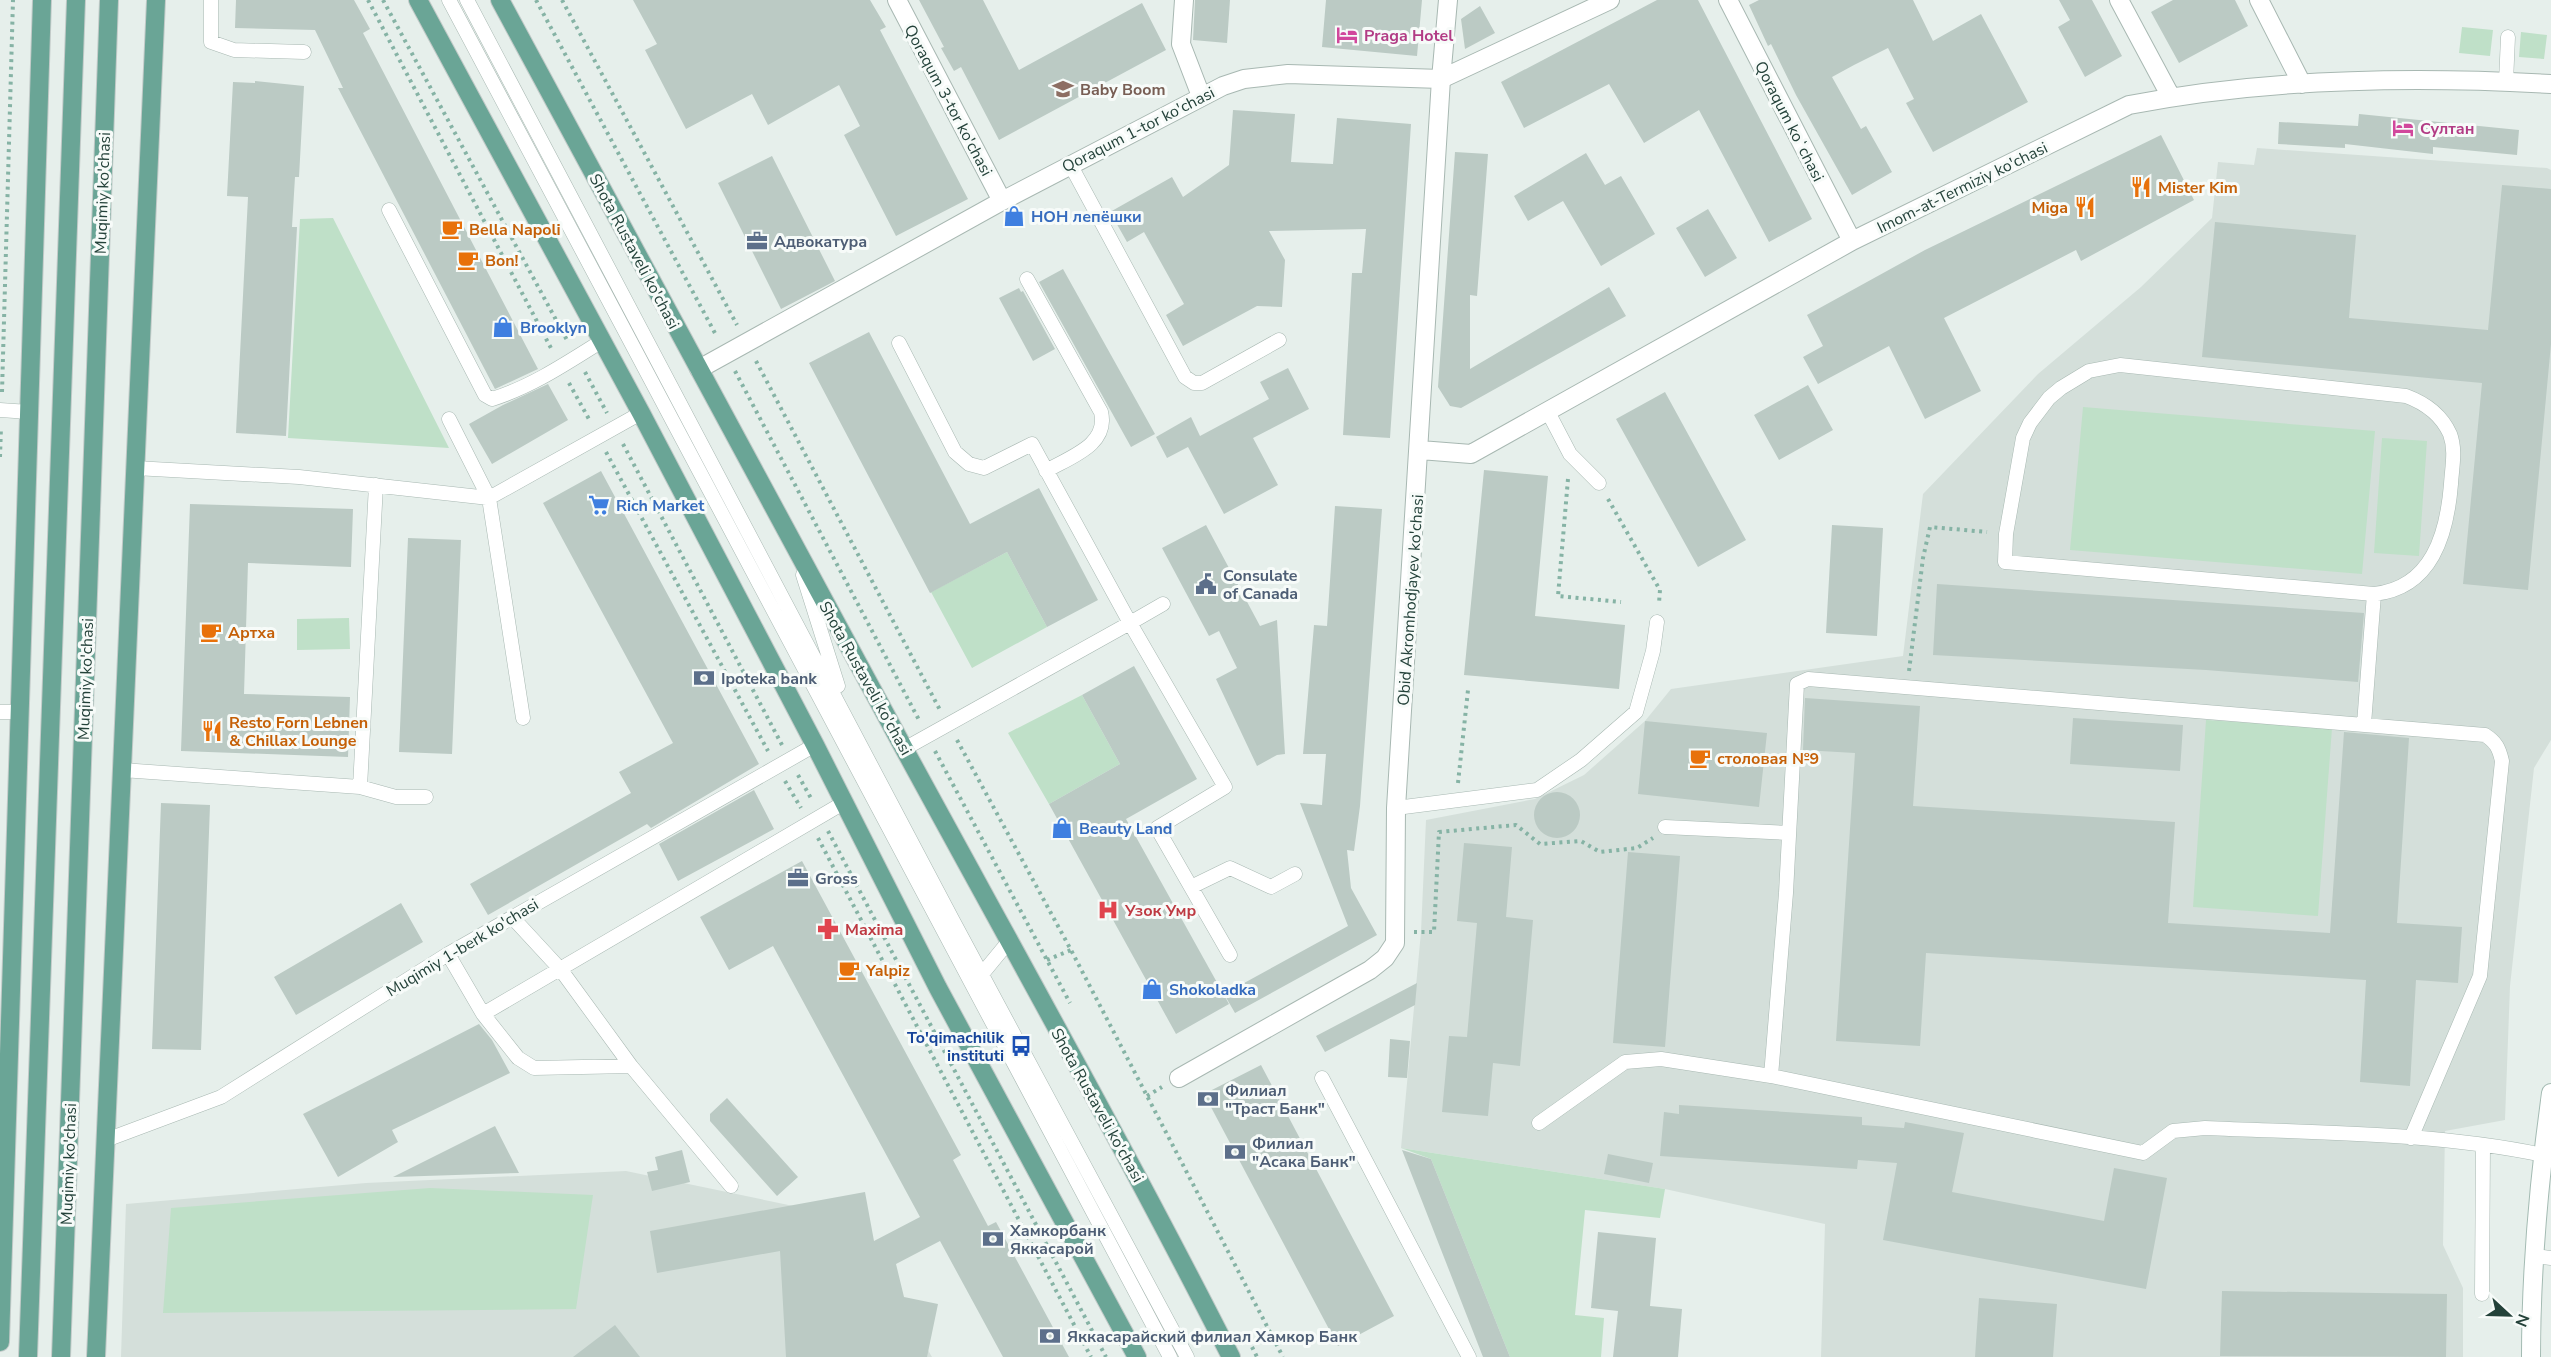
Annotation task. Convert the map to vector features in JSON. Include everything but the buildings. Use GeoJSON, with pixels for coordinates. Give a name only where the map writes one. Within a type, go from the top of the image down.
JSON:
{"type":"FeatureCollection","features":[{"type":"Feature","properties":{"kind":"main road"},"geometry":{"type":"LineString","coordinates":[[0,1342],[42,0]]}},
{"type":"Feature","properties":{"kind":"main road","name":"Muqimiy ko'chasi"},"geometry":{"type":"LineString","coordinates":[[28,1357],[76,0]]}},
{"type":"Feature","properties":{"kind":"main road","name":"Muqimiy ko'chasi"},"geometry":{"type":"LineString","coordinates":[[61,1357],[109,0]]}},
{"type":"Feature","properties":{"kind":"main road"},"geometry":{"type":"LineString","coordinates":[[96,1357],[156,0]]}},
{"type":"Feature","properties":{"kind":"main road"},"geometry":{"type":"LineString","coordinates":[[418,0],[815,744],[938,988],[1137,1357]]}},
{"type":"Feature","properties":{"kind":"main road","name":"Shota Rustaveli ko'chasi"},"geometry":{"type":"LineString","coordinates":[[500,0],[795,549],[1010,940],[1167,1232],[1231,1357]]}},
{"type":"Feature","properties":{"kind":"street","name":"Qoraqum 3-tor ko'chasi"},"geometry":{"type":"LineString","coordinates":[[897,0],[1002,201]]}},
{"type":"Feature","properties":{"kind":"street"},"geometry":{"type":"LineString","coordinates":[[1184,0],[1181,44],[1201,96]]}},
{"type":"Feature","properties":{"kind":"street","name":"Obid Akromhodjayev ko'chasi"},"geometry":{"type":"LineString","coordinates":[[1179,1078],[1380,963],[1392,948],[1396,930],[1396,808],[1420,450],[1441,79],[1448,0]]}},
{"type":"Feature","properties":{"kind":"street","name":"Qoraqum 1-tor ko'chasi"},"geometry":{"type":"LineString","coordinates":[[699,369],[1070,164],[1223,86],[1265,76],[1441,79],[1610,0]]}},
{"type":"Feature","properties":{"kind":"street","name":"Qoraqum koʻchasi"},"geometry":{"type":"LineString","coordinates":[[1728,0],[1852,241]]}},
{"type":"Feature","properties":{"kind":"street"},"geometry":{"type":"LineString","coordinates":[[2119,0],[2171,97]]}},
{"type":"Feature","properties":{"kind":"street"},"geometry":{"type":"LineString","coordinates":[[2259,0],[2302,84]]}},
{"type":"Feature","properties":{"kind":"street","name":"Imom-at-Termiziy ko'chasi"},"geometry":{"type":"LineString","coordinates":[[1420,450],[1471,454],[1852,241],[2129,105],[2171,97],[2302,84],[2404,80],[2551,84]]}},
{"type":"Feature","properties":{"kind":"street"},"geometry":{"type":"LineString","coordinates":[[2531,1357],[2543,1257],[2545,1197],[2543,1155],[2551,1093]]}},
{"type":"Feature","properties":{"kind":"lane"},"geometry":{"type":"LineString","coordinates":[[211,0],[211,42],[234,50],[304,52]]}},
{"type":"Feature","properties":{"kind":"lane"},"geometry":{"type":"LineString","coordinates":[[449,0],[1170,1357]]}},
{"type":"Feature","properties":{"kind":"lane"},"geometry":{"type":"LineString","coordinates":[[467,0],[1187,1357]]}},
{"type":"Feature","properties":{"kind":"lane"},"geometry":{"type":"LineString","coordinates":[[2506,82],[2508,37]]}},
{"type":"Feature","properties":{"kind":"lane"},"geometry":{"type":"LineString","coordinates":[[1070,164],[1185,377],[1194,383],[1202,383],[1278,340]]}},
{"type":"Feature","properties":{"kind":"lane"},"geometry":{"type":"LineString","coordinates":[[389,210],[485,395],[492,399],[499,397],[602,342]]}},
{"type":"Feature","properties":{"kind":"lane"},"geometry":{"type":"LineString","coordinates":[[1027,279],[1101,412],[1103,420],[1103,428],[1095,442],[1046,471]]}},
{"type":"Feature","properties":{"kind":"lane"},"geometry":{"type":"LineString","coordinates":[[899,343],[955,452],[969,464],[984,468],[1032,444],[1130,622],[1225,787],[1157,828],[1230,955]]}},
{"type":"Feature","properties":{"kind":"lane"},"geometry":{"type":"LineString","coordinates":[[2120,366],[2406,396],[2423,402],[2437,414],[2450,433],[2454,451],[2448,519],[2440,544],[2413,579],[2388,592],[2374,594],[2006,562],[2006,534],[2023,438],[2030,423],[2049,398],[2089,371],[2120,366]]}},
{"type":"Feature","properties":{"kind":"lane"},"geometry":{"type":"LineString","coordinates":[[1,410],[29,412]]}},
{"type":"Feature","properties":{"kind":"lane"},"geometry":{"type":"LineString","coordinates":[[1548,412],[1570,454],[1599,483]]}},
{"type":"Feature","properties":{"kind":"lane"},"geometry":{"type":"LineString","coordinates":[[135,468],[299,477],[489,498],[640,413]]}},
{"type":"Feature","properties":{"kind":"lane"},"geometry":{"type":"LineString","coordinates":[[449,419],[489,498],[523,718]]}},
{"type":"Feature","properties":{"kind":"lane"},"geometry":{"type":"LineString","coordinates":[[360,787],[376,485]]}},
{"type":"Feature","properties":{"kind":"lane"},"geometry":{"type":"LineString","coordinates":[[795,549],[847,717]]}},
{"type":"Feature","properties":{"kind":"lane"},"geometry":{"type":"LineString","coordinates":[[2364,724],[2374,594]]}},
{"type":"Feature","properties":{"kind":"lane"},"geometry":{"type":"LineString","coordinates":[[904,749],[1163,604]]}},
{"type":"Feature","properties":{"kind":"lane"},"geometry":{"type":"LineString","coordinates":[[1396,808],[1537,790],[1581,760],[1636,712],[1653,651],[1657,622]]}},
{"type":"Feature","properties":{"kind":"lane"},"geometry":{"type":"LineString","coordinates":[[1771,1076],[1789,833],[1797,684],[1800,681],[1808,679],[1907,686],[2485,735],[2494,741],[2500,750],[2502,761],[2480,976],[2410,1138]]}},
{"type":"Feature","properties":{"kind":"lane"},"geometry":{"type":"LineString","coordinates":[[0,712],[20,712]]}},
{"type":"Feature","properties":{"kind":"lane","name":"Muqimiy 1-berk ko'chasi"},"geometry":{"type":"LineString","coordinates":[[106,1140],[221,1097],[448,954],[815,744]]}},
{"type":"Feature","properties":{"kind":"lane"},"geometry":{"type":"LineString","coordinates":[[122,770],[360,787],[396,797],[426,797]]}},
{"type":"Feature","properties":{"kind":"lane"},"geometry":{"type":"LineString","coordinates":[[483,1014],[845,802]]}},
{"type":"Feature","properties":{"kind":"lane"},"geometry":{"type":"LineString","coordinates":[[1665,827],[1789,833]]}},
{"type":"Feature","properties":{"kind":"lane"},"geometry":{"type":"LineString","coordinates":[[1191,887],[1230,868],[1270,887],[1295,874]]}},
{"type":"Feature","properties":{"kind":"lane"},"geometry":{"type":"LineString","coordinates":[[512,917],[561,970],[631,1066],[731,1186]]}},
{"type":"Feature","properties":{"kind":"lane"},"geometry":{"type":"LineString","coordinates":[[982,974],[1010,940]]}},
{"type":"Feature","properties":{"kind":"lane"},"geometry":{"type":"LineString","coordinates":[[448,954],[483,1014],[518,1058],[534,1068],[631,1066]]}},
{"type":"Feature","properties":{"kind":"lane"},"geometry":{"type":"LineString","coordinates":[[964,968],[982,974]]}},
{"type":"Feature","properties":{"kind":"lane"},"geometry":{"type":"LineString","coordinates":[[1539,1123],[1625,1062],[1661,1059],[1771,1076],[2143,1153],[2173,1131],[2205,1128],[2410,1138],[2483,1145],[2543,1155]]}},
{"type":"Feature","properties":{"kind":"lane"},"geometry":{"type":"LineString","coordinates":[[1322,1078],[1469,1357]]}},
{"type":"Feature","properties":{"kind":"lane"},"geometry":{"type":"LineString","coordinates":[[2482,1294],[2483,1145]]}},
{"type":"Feature","properties":{"kind":"path"},"geometry":{"type":"LineString","coordinates":[[0,457],[13,0]]}},
{"type":"Feature","properties":{"kind":"path"},"geometry":{"type":"LineString","coordinates":[[368,0],[560,366],[776,766],[815,820],[1106,1357]]}},
{"type":"Feature","properties":{"kind":"path"},"geometry":{"type":"LineString","coordinates":[[383,0],[615,427],[789,759],[815,820],[1091,1357]]}},
{"type":"Feature","properties":{"kind":"path"},"geometry":{"type":"LineString","coordinates":[[536,0],[1075,1012]]}},
{"type":"Feature","properties":{"kind":"path"},"geometry":{"type":"LineString","coordinates":[[562,0],[747,343],[947,723],[1071,950],[1284,1357]]}},
{"type":"Feature","properties":{"kind":"path"},"geometry":{"type":"LineString","coordinates":[[1570,454],[1558,596],[1621,602]]}},
{"type":"Feature","properties":{"kind":"path"},"geometry":{"type":"LineString","coordinates":[[1599,483],[1660,590],[1657,622]]}},
{"type":"Feature","properties":{"kind":"path"},"geometry":{"type":"LineString","coordinates":[[1907,686],[1923,558],[1930,527],[2006,534]]}},
{"type":"Feature","properties":{"kind":"path"},"geometry":{"type":"LineString","coordinates":[[1456,799],[1468,690]]}},
{"type":"Feature","properties":{"kind":"path"},"geometry":{"type":"LineString","coordinates":[[1396,930],[1434,932],[1439,832],[1516,825],[1540,844],[1581,841],[1600,852],[1637,848],[1649,842],[1665,827]]}},
{"type":"Feature","properties":{"kind":"path"},"geometry":{"type":"LineString","coordinates":[[1041,963],[1071,950]]}},
{"type":"Feature","properties":{"kind":"path"},"geometry":{"type":"LineString","coordinates":[[1252,1347],[1257,1357]]}},
{"type":"Feature","properties":{"kind":"shaded area"},"geometry":{"type":"Polygon","coordinates":[[[2257,148],[2551,170],[2551,740],[2534,768],[2510,986],[2505,1120],[2445,1131],[2443,1245],[2463,1288],[2463,1357],[1821,1357],[1825,1224],[1665,1189],[1401,1148],[1421,932],[1426,820],[1535,799],[1584,775],[1645,721],[1671,689],[1903,656],[1923,494],[2038,374],[2141,287],[2212,218],[2218,162],[2254,165],[2257,148]]]}},
{"type":"Feature","properties":{"kind":"shaded area"},"geometry":{"type":"Polygon","coordinates":[[[626,1171],[851,1218],[932,1357],[121,1357],[126,1204],[366,1183],[626,1171]]]}},
{"type":"Feature","properties":{"kind":"green space"},"geometry":{"type":"Polygon","coordinates":[[[2462,27],[2493,30],[2490,56],[2459,53],[2462,27]]]}},
{"type":"Feature","properties":{"kind":"green space"},"geometry":{"type":"Polygon","coordinates":[[[2521,32],[2547,35],[2544,59],[2519,57],[2521,32]]]}},
{"type":"Feature","properties":{"kind":"green space"},"geometry":{"type":"Polygon","coordinates":[[[333,218],[449,448],[288,438],[300,219],[333,218]]]}},
{"type":"Feature","properties":{"kind":"green space"},"geometry":{"type":"Polygon","coordinates":[[[2083,407],[2375,431],[2362,574],[2070,550],[2083,407]]]}},
{"type":"Feature","properties":{"kind":"green space"},"geometry":{"type":"Polygon","coordinates":[[[2382,438],[2427,441],[2419,556],[2374,553],[2382,438]]]}},
{"type":"Feature","properties":{"kind":"green space"},"geometry":{"type":"Polygon","coordinates":[[[1007,552],[1047,627],[972,668],[931,592],[1007,552]]]}},
{"type":"Feature","properties":{"kind":"green space"},"geometry":{"type":"Polygon","coordinates":[[[349,618],[350,649],[297,650],[297,619],[349,618]]]}},
{"type":"Feature","properties":{"kind":"green space"},"geometry":{"type":"Polygon","coordinates":[[[1082,695],[1120,764],[1049,804],[1008,733],[1082,695]]]}},
{"type":"Feature","properties":{"kind":"green space"},"geometry":{"type":"Polygon","coordinates":[[[2206,720],[2332,728],[2318,916],[2193,907],[2206,720]]]}},
{"type":"Feature","properties":{"kind":"green space"},"geometry":{"type":"Polygon","coordinates":[[[1401,1148],[1665,1189],[1660,1218],[1585,1210],[1575,1315],[1604,1318],[1601,1357],[1510,1357],[1431,1159],[1401,1148]]]}},
{"type":"Feature","properties":{"kind":"green space"},"geometry":{"type":"Polygon","coordinates":[[[430,1188],[593,1195],[576,1309],[163,1313],[171,1208],[430,1188]]]}},
{"type":"Feature","properties":{"kind":"place","name":"Praga Hotel"},"geometry":{"type":"Point","coordinates":[1347,35]}},
{"type":"Feature","properties":{"kind":"place","name":"Baby Boom"},"geometry":{"type":"Point","coordinates":[1063,89]}},
{"type":"Feature","properties":{"kind":"place","name":"Султан"},"geometry":{"type":"Point","coordinates":[2403,128]}},
{"type":"Feature","properties":{"kind":"place","name":"Mister Kim"},"geometry":{"type":"Point","coordinates":[2141,187]}},
{"type":"Feature","properties":{"kind":"place","name":"Miga"},"geometry":{"type":"Point","coordinates":[2085,207]}},
{"type":"Feature","properties":{"kind":"place","name":"НОН лепёшки"},"geometry":{"type":"Point","coordinates":[1014,216]}},
{"type":"Feature","properties":{"kind":"place","name":"Bella Napoli"},"geometry":{"type":"Point","coordinates":[452,229]}},
{"type":"Feature","properties":{"kind":"place","name":"Адвокатура"},"geometry":{"type":"Point","coordinates":[757,241]}},
{"type":"Feature","properties":{"kind":"place","name":"Bon!"},"geometry":{"type":"Point","coordinates":[468,260]}},
{"type":"Feature","properties":{"kind":"place","name":"Brooklyn"},"geometry":{"type":"Point","coordinates":[503,327]}},
{"type":"Feature","properties":{"kind":"place","name":"Rich Market"},"geometry":{"type":"Point","coordinates":[599,505]}},
{"type":"Feature","properties":{"kind":"place","name":"Consulate of Canada"},"geometry":{"type":"Point","coordinates":[1206,584]}},
{"type":"Feature","properties":{"kind":"place","name":"Артха"},"geometry":{"type":"Point","coordinates":[211,632]}},
{"type":"Feature","properties":{"kind":"place","name":"Ipoteka bank"},"geometry":{"type":"Point","coordinates":[704,678]}},
{"type":"Feature","properties":{"kind":"place","name":"Resto Forn Lebnen & Chillax Lounge"},"geometry":{"type":"Point","coordinates":[212,731]}},
{"type":"Feature","properties":{"kind":"place","name":"столовая №9"},"geometry":{"type":"Point","coordinates":[1700,758]}},
{"type":"Feature","properties":{"kind":"place","name":"Beauty Land"},"geometry":{"type":"Point","coordinates":[1062,828]}},
{"type":"Feature","properties":{"kind":"place","name":"Gross"},"geometry":{"type":"Point","coordinates":[798,878]}},
{"type":"Feature","properties":{"kind":"place","name":"Узок Умр"},"geometry":{"type":"Point","coordinates":[1108,910]}},
{"type":"Feature","properties":{"kind":"place","name":"Maxima"},"geometry":{"type":"Point","coordinates":[828,929]}},
{"type":"Feature","properties":{"kind":"place","name":"Yalpiz"},"geometry":{"type":"Point","coordinates":[849,970]}},
{"type":"Feature","properties":{"kind":"place","name":"Shokoladka"},"geometry":{"type":"Point","coordinates":[1152,989]}},
{"type":"Feature","properties":{"kind":"place","name":"To'qimachilik instituti"},"geometry":{"type":"Point","coordinates":[1021,1046]}},
{"type":"Feature","properties":{"kind":"place","name":"Филиал \"Траст Банк\""},"geometry":{"type":"Point","coordinates":[1208,1099]}},
{"type":"Feature","properties":{"kind":"place","name":"Филиал \"Асака Банк\""},"geometry":{"type":"Point","coordinates":[1235,1152]}},
{"type":"Feature","properties":{"kind":"place","name":"Хамкорбанк Яккасарой"},"geometry":{"type":"Point","coordinates":[993,1239]}},
{"type":"Feature","properties":{"kind":"place","name":"Яккасарайский филиал Хамкор Банк"},"geometry":{"type":"Point","coordinates":[1050,1336]}}]}
